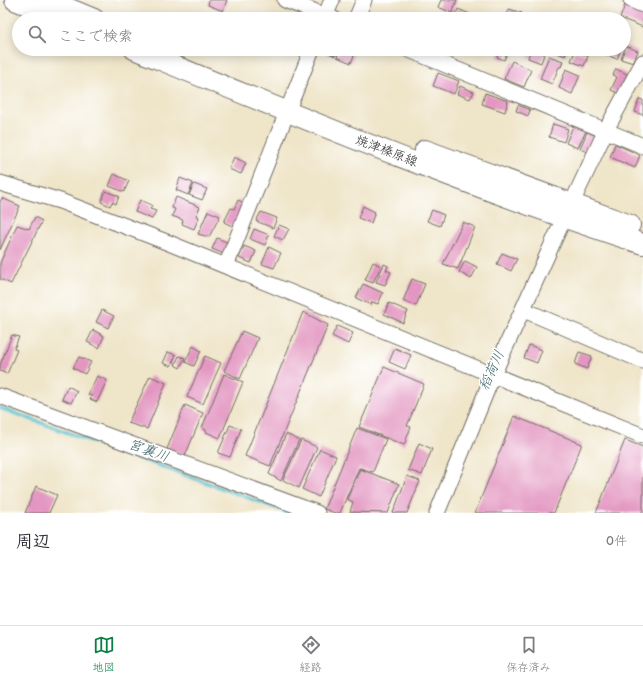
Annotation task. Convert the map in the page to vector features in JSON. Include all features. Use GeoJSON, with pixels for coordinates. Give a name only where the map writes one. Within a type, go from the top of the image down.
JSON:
{"type":"FeatureCollection","features":[{"type":"Feature","properties":{"kind":"main road"},"geometry":{"type":"LineString","coordinates":[[15,0],[44,12]]}},
{"type":"Feature","properties":{"kind":"main road"},"geometry":{"type":"LineString","coordinates":[[48,0],[77,12]]}},
{"type":"Feature","properties":{"kind":"main road","name":"焼津榛原線"},"geometry":{"type":"LineString","coordinates":[[153,56],[568,212],[643,244]]}},
{"type":"Feature","properties":{"kind":"main road","name":"焼津榛原線"},"geometry":{"type":"LineString","coordinates":[[181,56],[290,107]]}},
{"type":"Feature","properties":{"kind":"main road","name":"焼津榛原線"},"geometry":{"type":"LineString","coordinates":[[568,212],[643,230]]}},
{"type":"Feature","properties":{"kind":"street"},"geometry":{"type":"LineString","coordinates":[[285,0],[314,12]]}},
{"type":"Feature","properties":{"kind":"street"},"geometry":{"type":"LineString","coordinates":[[329,12],[332,0]]}},
{"type":"Feature","properties":{"kind":"street"},"geometry":{"type":"LineString","coordinates":[[359,12],[364,0]]}},
{"type":"Feature","properties":{"kind":"street"},"geometry":{"type":"LineString","coordinates":[[631,0],[643,5]]}},
{"type":"Feature","properties":{"kind":"street"},"geometry":{"type":"LineString","coordinates":[[226,266],[309,56]]}},
{"type":"Feature","properties":{"kind":"street"},"geometry":{"type":"LineString","coordinates":[[424,56],[643,146]]}},
{"type":"Feature","properties":{"kind":"street"},"geometry":{"type":"LineString","coordinates":[[437,513],[495,376],[529,312],[568,212],[610,132],[643,62]]}},
{"type":"Feature","properties":{"kind":"street"},"geometry":{"type":"LineString","coordinates":[[0,183],[60,201],[226,266],[643,436]]}},
{"type":"Feature","properties":{"kind":"street"},"geometry":{"type":"LineString","coordinates":[[529,312],[643,361]]}},
{"type":"Feature","properties":{"kind":"street"},"geometry":{"type":"LineString","coordinates":[[0,396],[317,513]]}},
{"type":"Feature","properties":{"kind":"building"},"geometry":{"type":"Polygon","coordinates":[[[209,0],[227,0],[223,11],[208,5],[209,0]]]}},
{"type":"Feature","properties":{"kind":"building"},"geometry":{"type":"Polygon","coordinates":[[[441,0],[457,0],[452,12],[438,7],[441,0]]]}},
{"type":"Feature","properties":{"kind":"building"},"geometry":{"type":"Polygon","coordinates":[[[625,5],[643,12],[643,27],[631,22],[631,12],[622,12],[625,5]]]}},
{"type":"Feature","properties":{"kind":"building"},"geometry":{"type":"Polygon","coordinates":[[[458,9],[465,12],[457,12],[458,9]]]}},
{"type":"Feature","properties":{"kind":"building"},"geometry":{"type":"Polygon","coordinates":[[[509,9],[519,12],[508,12],[509,9]]]}},
{"type":"Feature","properties":{"kind":"building"},"geometry":{"type":"Polygon","coordinates":[[[631,48],[638,51],[633,63],[621,59],[622,56],[631,56],[631,48]]]}},
{"type":"Feature","properties":{"kind":"building"},"geometry":{"type":"Polygon","coordinates":[[[337,56],[354,56],[351,63],[337,56]]]}},
{"type":"Feature","properties":{"kind":"building"},"geometry":{"type":"Polygon","coordinates":[[[497,56],[506,56],[504,60],[497,56]]]}},
{"type":"Feature","properties":{"kind":"building"},"geometry":{"type":"Polygon","coordinates":[[[529,56],[544,56],[541,63],[528,58],[529,56]]]}},
{"type":"Feature","properties":{"kind":"building"},"geometry":{"type":"Polygon","coordinates":[[[549,56],[563,61],[552,84],[540,79],[549,56]]]}},
{"type":"Feature","properties":{"kind":"building"},"geometry":{"type":"Polygon","coordinates":[[[573,56],[588,56],[584,66],[571,61],[573,56]]]}},
{"type":"Feature","properties":{"kind":"building"},"geometry":{"type":"Polygon","coordinates":[[[609,56],[618,56],[617,59],[609,56]]]}},
{"type":"Feature","properties":{"kind":"building"},"geometry":{"type":"Polygon","coordinates":[[[512,61],[531,70],[524,87],[504,79],[512,61]]]}},
{"type":"Feature","properties":{"kind":"building"},"geometry":{"type":"Polygon","coordinates":[[[566,69],[580,75],[572,94],[559,88],[566,69]]]}},
{"type":"Feature","properties":{"kind":"building"},"geometry":{"type":"Polygon","coordinates":[[[616,69],[627,74],[618,93],[611,90],[617,77],[613,75],[616,69]]]}},
{"type":"Feature","properties":{"kind":"building"},"geometry":{"type":"Polygon","coordinates":[[[438,73],[459,81],[454,94],[433,86],[438,73]]]}},
{"type":"Feature","properties":{"kind":"building"},"geometry":{"type":"Polygon","coordinates":[[[460,86],[474,92],[470,99],[457,94],[460,86]]]}},
{"type":"Feature","properties":{"kind":"building"},"geometry":{"type":"Polygon","coordinates":[[[485,93],[508,101],[505,112],[482,104],[485,93]]]}},
{"type":"Feature","properties":{"kind":"building"},"geometry":{"type":"Polygon","coordinates":[[[639,99],[643,100],[643,115],[635,112],[639,99]]]}},
{"type":"Feature","properties":{"kind":"building"},"geometry":{"type":"Polygon","coordinates":[[[518,105],[530,110],[528,116],[516,111],[518,105]]]}},
{"type":"Feature","properties":{"kind":"building"},"geometry":{"type":"Polygon","coordinates":[[[553,124],[568,129],[564,142],[549,137],[553,124]]]}},
{"type":"Feature","properties":{"kind":"building"},"geometry":{"type":"Polygon","coordinates":[[[573,126],[586,131],[578,148],[566,143],[573,126]]]}},
{"type":"Feature","properties":{"kind":"building"},"geometry":{"type":"Polygon","coordinates":[[[587,132],[597,136],[590,153],[580,149],[587,132]]]}},
{"type":"Feature","properties":{"kind":"building"},"geometry":{"type":"Polygon","coordinates":[[[615,144],[640,155],[635,168],[610,157],[615,144]]]}},
{"type":"Feature","properties":{"kind":"building"},"geometry":{"type":"Polygon","coordinates":[[[234,157],[246,163],[241,174],[229,169],[234,157]]]}},
{"type":"Feature","properties":{"kind":"building"},"geometry":{"type":"Polygon","coordinates":[[[114,174],[129,181],[124,192],[109,186],[114,174]]]}},
{"type":"Feature","properties":{"kind":"building"},"geometry":{"type":"Polygon","coordinates":[[[180,178],[193,183],[188,195],[176,190],[180,178]]]}},
{"type":"Feature","properties":{"kind":"building"},"geometry":{"type":"Polygon","coordinates":[[[194,184],[207,189],[202,200],[189,195],[194,184]]]}},
{"type":"Feature","properties":{"kind":"building"},"geometry":{"type":"Polygon","coordinates":[[[105,191],[119,196],[116,204],[112,202],[110,206],[101,202],[105,191]]]}},
{"type":"Feature","properties":{"kind":"building"},"geometry":{"type":"Polygon","coordinates":[[[176,197],[200,207],[196,216],[199,217],[194,229],[182,224],[183,220],[172,216],[175,209],[172,208],[176,197]]]}},
{"type":"Feature","properties":{"kind":"building"},"geometry":{"type":"Polygon","coordinates":[[[2,198],[20,206],[0,250],[0,202],[2,198]]]}},
{"type":"Feature","properties":{"kind":"building"},"geometry":{"type":"Polygon","coordinates":[[[140,200],[152,205],[150,209],[156,211],[152,219],[135,212],[140,200]]]}},
{"type":"Feature","properties":{"kind":"building"},"geometry":{"type":"Polygon","coordinates":[[[238,200],[246,204],[236,228],[224,222],[231,208],[234,209],[238,200]]]}},
{"type":"Feature","properties":{"kind":"building"},"geometry":{"type":"Polygon","coordinates":[[[363,206],[375,212],[371,223],[358,218],[363,206]]]}},
{"type":"Feature","properties":{"kind":"building"},"geometry":{"type":"Polygon","coordinates":[[[432,210],[444,215],[440,226],[427,221],[432,210]]]}},
{"type":"Feature","properties":{"kind":"building"},"geometry":{"type":"Polygon","coordinates":[[[208,211],[220,216],[209,237],[198,234],[208,211]]]}},
{"type":"Feature","properties":{"kind":"building"},"geometry":{"type":"Polygon","coordinates":[[[261,212],[277,218],[273,228],[256,221],[261,212]]]}},
{"type":"Feature","properties":{"kind":"building"},"geometry":{"type":"Polygon","coordinates":[[[35,217],[42,221],[11,284],[0,279],[0,263],[17,225],[29,229],[35,217]]]}},
{"type":"Feature","properties":{"kind":"building"},"geometry":{"type":"Polygon","coordinates":[[[463,222],[475,227],[458,269],[443,264],[463,222]]]}},
{"type":"Feature","properties":{"kind":"building"},"geometry":{"type":"Polygon","coordinates":[[[279,225],[289,229],[283,240],[274,236],[279,225]]]}},
{"type":"Feature","properties":{"kind":"building"},"geometry":{"type":"Polygon","coordinates":[[[254,229],[269,235],[265,245],[250,239],[254,229]]]}},
{"type":"Feature","properties":{"kind":"building"},"geometry":{"type":"Polygon","coordinates":[[[217,238],[229,243],[224,254],[212,249],[217,238]]]}},
{"type":"Feature","properties":{"kind":"building"},"geometry":{"type":"Polygon","coordinates":[[[244,246],[256,251],[251,263],[239,258],[244,246]]]}},
{"type":"Feature","properties":{"kind":"building"},"geometry":{"type":"Polygon","coordinates":[[[269,247],[281,253],[274,268],[262,264],[269,247]]]}},
{"type":"Feature","properties":{"kind":"building"},"geometry":{"type":"Polygon","coordinates":[[[502,253],[517,259],[511,271],[497,264],[502,253]]]}},
{"type":"Feature","properties":{"kind":"building"},"geometry":{"type":"Polygon","coordinates":[[[465,261],[477,267],[471,279],[459,272],[465,261]]]}},
{"type":"Feature","properties":{"kind":"building"},"geometry":{"type":"Polygon","coordinates":[[[373,262],[381,266],[373,283],[365,280],[373,262]]]}},
{"type":"Feature","properties":{"kind":"building"},"geometry":{"type":"Polygon","coordinates":[[[384,264],[388,266],[386,270],[391,272],[385,285],[376,282],[384,264]]]}},
{"type":"Feature","properties":{"kind":"building"},"geometry":{"type":"Polygon","coordinates":[[[412,279],[425,284],[416,306],[403,301],[412,279]]]}},
{"type":"Feature","properties":{"kind":"building"},"geometry":{"type":"Polygon","coordinates":[[[363,284],[383,293],[378,304],[372,302],[371,305],[356,298],[363,284]]]}},
{"type":"Feature","properties":{"kind":"building"},"geometry":{"type":"Polygon","coordinates":[[[389,303],[408,311],[403,323],[384,314],[389,303]]]}},
{"type":"Feature","properties":{"kind":"building"},"geometry":{"type":"Polygon","coordinates":[[[102,310],[114,316],[108,328],[96,322],[102,310]]]}},
{"type":"Feature","properties":{"kind":"building"},"geometry":{"type":"Polygon","coordinates":[[[303,312],[328,325],[270,466],[245,456],[303,312]]]}},
{"type":"Feature","properties":{"kind":"building"},"geometry":{"type":"Polygon","coordinates":[[[337,326],[353,333],[348,344],[332,336],[337,326]]]}},
{"type":"Feature","properties":{"kind":"building"},"geometry":{"type":"Polygon","coordinates":[[[93,330],[104,336],[99,348],[87,342],[93,330]]]}},
{"type":"Feature","properties":{"kind":"building"},"geometry":{"type":"Polygon","coordinates":[[[242,331],[258,338],[240,379],[224,371],[242,331]]]}},
{"type":"Feature","properties":{"kind":"building"},"geometry":{"type":"Polygon","coordinates":[[[12,335],[19,337],[14,349],[17,350],[7,374],[0,371],[0,365],[12,335]]]}},
{"type":"Feature","properties":{"kind":"building"},"geometry":{"type":"Polygon","coordinates":[[[529,345],[542,350],[537,363],[524,358],[529,345]]]}},
{"type":"Feature","properties":{"kind":"building"},"geometry":{"type":"Polygon","coordinates":[[[193,346],[201,351],[194,366],[185,362],[193,346]]]}},
{"type":"Feature","properties":{"kind":"building"},"geometry":{"type":"Polygon","coordinates":[[[395,348],[411,355],[405,369],[389,362],[395,348]]]}},
{"type":"Feature","properties":{"kind":"building"},"geometry":{"type":"Polygon","coordinates":[[[168,352],[176,355],[171,366],[163,363],[168,352]]]}},
{"type":"Feature","properties":{"kind":"building"},"geometry":{"type":"Polygon","coordinates":[[[579,352],[592,356],[587,369],[575,364],[579,352]]]}},
{"type":"Feature","properties":{"kind":"building"},"geometry":{"type":"Polygon","coordinates":[[[179,356],[185,358],[180,368],[175,365],[179,356]]]}},
{"type":"Feature","properties":{"kind":"building"},"geometry":{"type":"Polygon","coordinates":[[[205,356],[221,363],[203,404],[187,397],[205,356]]]}},
{"type":"Feature","properties":{"kind":"building"},"geometry":{"type":"Polygon","coordinates":[[[79,357],[91,362],[85,374],[73,368],[79,357]]]}},
{"type":"Feature","properties":{"kind":"building"},"geometry":{"type":"Polygon","coordinates":[[[384,367],[424,384],[407,426],[411,427],[404,445],[359,427],[384,367]]]}},
{"type":"Feature","properties":{"kind":"building"},"geometry":{"type":"Polygon","coordinates":[[[224,374],[243,382],[220,438],[206,432],[206,430],[202,428],[224,374]]]}},
{"type":"Feature","properties":{"kind":"building"},"geometry":{"type":"Polygon","coordinates":[[[97,376],[107,380],[97,402],[90,399],[92,396],[88,395],[97,376]]]}},
{"type":"Feature","properties":{"kind":"building"},"geometry":{"type":"Polygon","coordinates":[[[150,376],[166,383],[147,429],[128,423],[150,376]]]}},
{"type":"Feature","properties":{"kind":"building"},"geometry":{"type":"Polygon","coordinates":[[[68,386],[77,391],[71,403],[62,399],[68,386]]]}},
{"type":"Feature","properties":{"kind":"building"},"geometry":{"type":"Polygon","coordinates":[[[185,405],[203,413],[185,456],[167,449],[185,405]]]}},
{"type":"Feature","properties":{"kind":"building"},"geometry":{"type":"Polygon","coordinates":[[[514,416],[582,444],[554,513],[475,513],[514,416]]]}},
{"type":"Feature","properties":{"kind":"building"},"geometry":{"type":"Polygon","coordinates":[[[230,425],[241,429],[230,457],[218,453],[230,425]]]}},
{"type":"Feature","properties":{"kind":"building"},"geometry":{"type":"Polygon","coordinates":[[[357,428],[386,439],[373,472],[359,468],[340,513],[335,513],[324,509],[357,428]]]}},
{"type":"Feature","properties":{"kind":"building"},"geometry":{"type":"Polygon","coordinates":[[[286,434],[299,440],[281,481],[269,474],[286,434]]]}},
{"type":"Feature","properties":{"kind":"building"},"geometry":{"type":"Polygon","coordinates":[[[301,440],[317,447],[299,488],[283,480],[301,440]]]}},
{"type":"Feature","properties":{"kind":"building"},"geometry":{"type":"Polygon","coordinates":[[[625,440],[643,447],[643,513],[596,513],[625,440]]]}},
{"type":"Feature","properties":{"kind":"building"},"geometry":{"type":"Polygon","coordinates":[[[419,443],[432,449],[422,475],[408,470],[419,443]]]}},
{"type":"Feature","properties":{"kind":"building"},"geometry":{"type":"Polygon","coordinates":[[[320,449],[336,456],[319,497],[302,489],[320,449]]]}},
{"type":"Feature","properties":{"kind":"building"},"geometry":{"type":"Polygon","coordinates":[[[360,469],[399,484],[388,513],[350,512],[353,502],[347,499],[360,469]]]}},
{"type":"Feature","properties":{"kind":"building"},"geometry":{"type":"Polygon","coordinates":[[[407,476],[420,481],[407,513],[393,513],[407,476]]]}},
{"type":"Feature","properties":{"kind":"building"},"geometry":{"type":"Polygon","coordinates":[[[36,486],[57,495],[49,513],[25,513],[36,486]]]}},
{"type":"Feature","properties":{"kind":"waterway","name":"宮裏川"},"geometry":{"type":"LineString","coordinates":[[0,408],[290,513]]}},
{"type":"Feature","properties":{"kind":"water label","name":"稻荷川"},"geometry":{"type":"Point","coordinates":[491,370]}}]}
